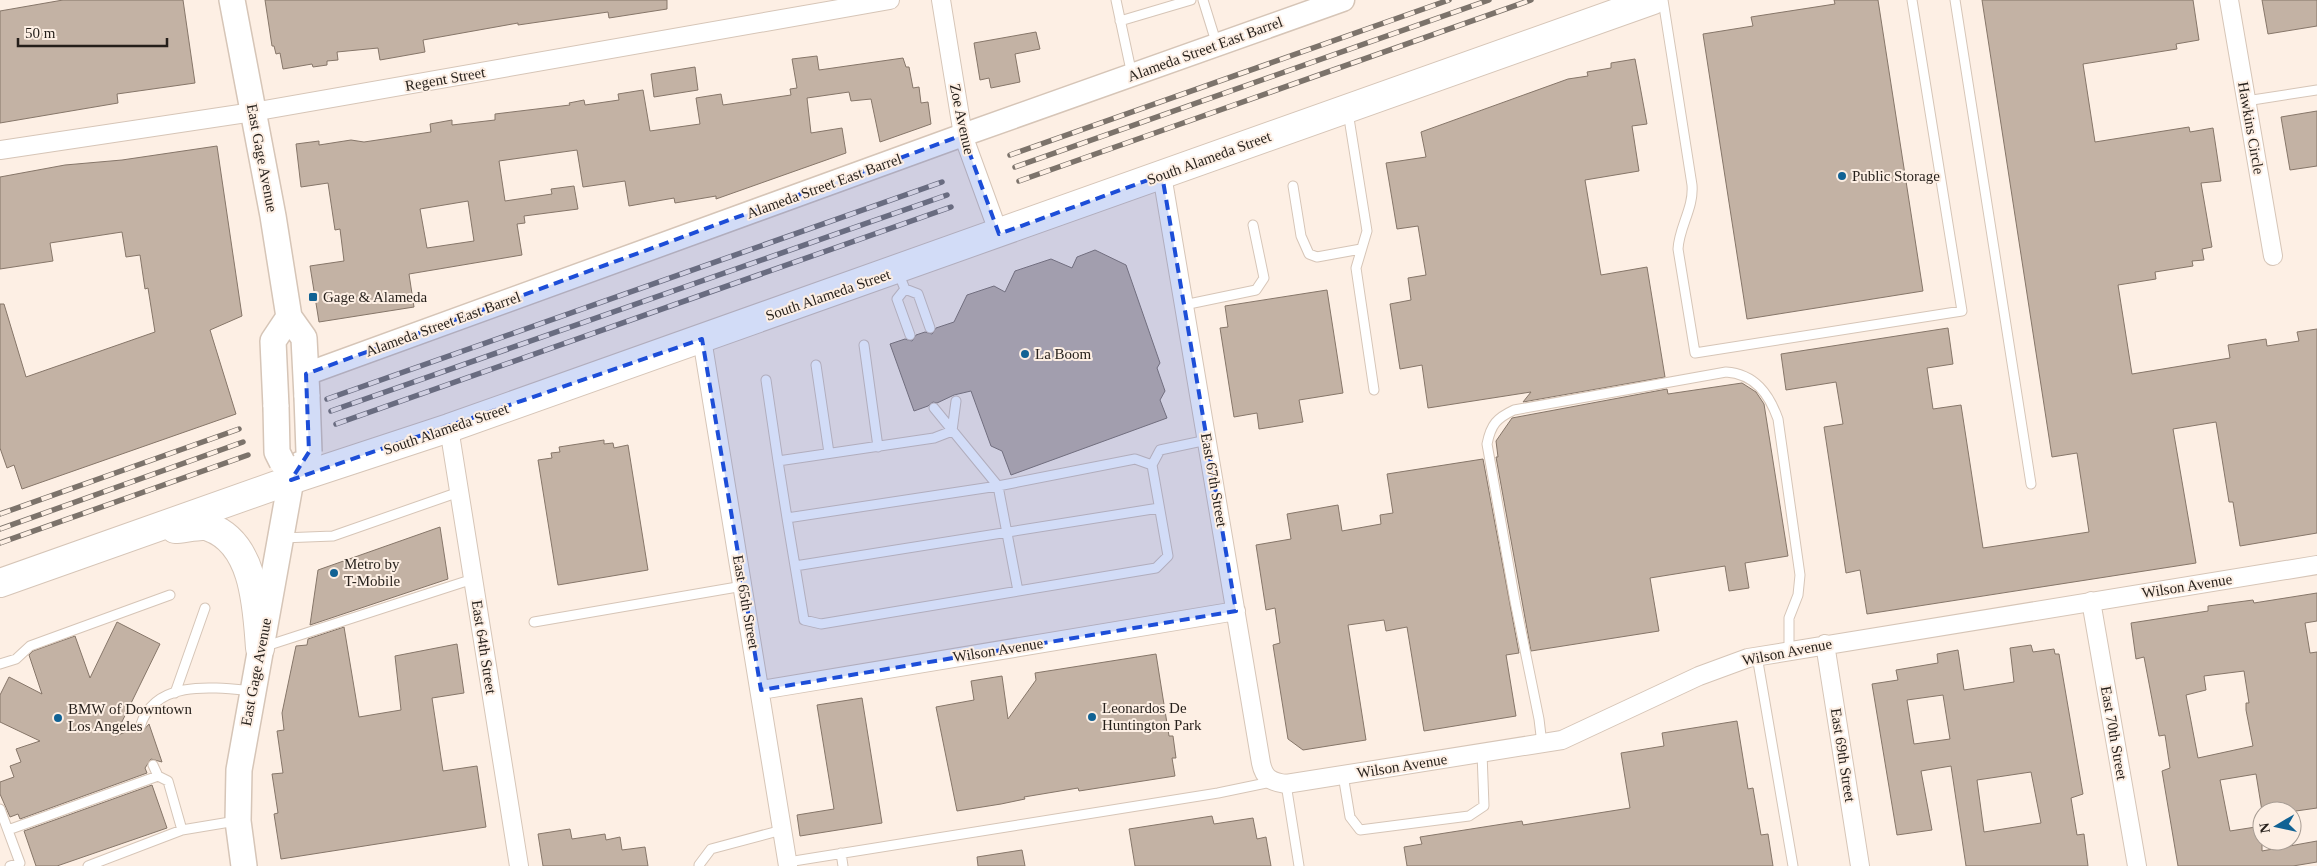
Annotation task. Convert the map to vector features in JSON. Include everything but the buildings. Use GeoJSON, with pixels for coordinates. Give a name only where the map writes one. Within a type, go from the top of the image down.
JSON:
{"type":"FeatureCollection","features":[{"type":"Feature","properties":{"kind":"main road","name":"East Gage Avenue"},"geometry":{"type":"LineString","coordinates":[[232,0],[273,216],[289,317],[304,338],[309,452],[286,471]]}},
{"type":"Feature","properties":{"kind":"main road","name":"South Alameda Street"},"geometry":{"type":"LineString","coordinates":[[0,583],[146,532],[286,471],[449,428],[702,339],[901,280],[998,234],[1654,0]]}},
{"type":"Feature","properties":{"kind":"main road","name":"East Gage Avenue"},"geometry":{"type":"LineString","coordinates":[[244,866],[238,821],[239,770],[252,691],[282,538],[286,471],[277,452],[273,341],[289,317]]}},
{"type":"Feature","properties":{"kind":"main road"},"geometry":{"type":"LineString","coordinates":[[146,532],[208,526],[227,538],[241,554],[250,577],[258,614],[260,648]]}},
{"type":"Feature","properties":{"kind":"street","name":"Regent Street"},"geometry":{"type":"LineString","coordinates":[[0,150],[253,112],[890,0]]}},
{"type":"Feature","properties":{"kind":"street","name":"Zoe Avenue"},"geometry":{"type":"LineString","coordinates":[[941,0],[962,135],[998,234]]}},
{"type":"Feature","properties":{"kind":"street","name":"Alameda Street East Barrel"},"geometry":{"type":"LineString","coordinates":[[306,386],[962,135],[1217,45],[1315,4],[1343,0]]}},
{"type":"Feature","properties":{"kind":"street","name":"Hawkins Circle"},"geometry":{"type":"LineString","coordinates":[[2229,0],[2273,256]]}},
{"type":"Feature","properties":{"kind":"street","name":"East 67th Street"},"geometry":{"type":"LineString","coordinates":[[1162,175],[1261,763],[1263,773],[1279,783]]}},
{"type":"Feature","properties":{"kind":"street","name":"East 65th Street"},"geometry":{"type":"LineString","coordinates":[[702,339],[744,586],[788,864]]}},
{"type":"Feature","properties":{"kind":"street","name":"East 64th Street"},"geometry":{"type":"LineString","coordinates":[[449,428],[519,866]]}},
{"type":"Feature","properties":{"kind":"street","name":"Wilson Avenue"},"geometry":{"type":"LineString","coordinates":[[1279,783],[1343,775],[1562,740],[1699,676],[1757,656],[2317,565]]}},
{"type":"Feature","properties":{"kind":"street","name":"East 70th Street"},"geometry":{"type":"LineString","coordinates":[[2091,601],[2137,866]]}},
{"type":"Feature","properties":{"kind":"street","name":"Wilson Avenue"},"geometry":{"type":"LineString","coordinates":[[761,690],[1236,611]]}},
{"type":"Feature","properties":{"kind":"street","name":"East 69th Street"},"geometry":{"type":"LineString","coordinates":[[1825,644],[1860,866]]}},
{"type":"Feature","properties":{"kind":"lane"},"geometry":{"type":"LineString","coordinates":[[1116,0],[1132,75]]}},
{"type":"Feature","properties":{"kind":"lane"},"geometry":{"type":"LineString","coordinates":[[1120,22],[1191,0]]}},
{"type":"Feature","properties":{"kind":"lane"},"geometry":{"type":"LineString","coordinates":[[1203,0],[1217,45]]}},
{"type":"Feature","properties":{"kind":"lane"},"geometry":{"type":"LineString","coordinates":[[1663,0],[1692,185],[1691,201],[1680,233],[1678,249],[1695,353],[1962,311],[1912,0]]}},
{"type":"Feature","properties":{"kind":"lane"},"geometry":{"type":"LineString","coordinates":[[1954,0],[2031,484]]}},
{"type":"Feature","properties":{"kind":"lane"},"geometry":{"type":"LineString","coordinates":[[2246,101],[2317,90]]}},
{"type":"Feature","properties":{"kind":"lane"},"geometry":{"type":"LineString","coordinates":[[1347,109],[1367,231],[1356,268],[1374,390]]}},
{"type":"Feature","properties":{"kind":"lane"},"geometry":{"type":"LineString","coordinates":[[1293,186],[1301,236],[1309,254],[1317,257],[1361,249]]}},
{"type":"Feature","properties":{"kind":"lane"},"geometry":{"type":"LineString","coordinates":[[1184,305],[1256,290],[1264,278],[1254,225]]}},
{"type":"Feature","properties":{"kind":"lane"},"geometry":{"type":"LineString","coordinates":[[910,335],[897,299],[901,280],[918,294],[930,328]]}},
{"type":"Feature","properties":{"kind":"lane"},"geometry":{"type":"LineString","coordinates":[[864,345],[878,447]]}},
{"type":"Feature","properties":{"kind":"lane"},"geometry":{"type":"LineString","coordinates":[[816,365],[829,453]]}},
{"type":"Feature","properties":{"kind":"lane"},"geometry":{"type":"LineString","coordinates":[[1542,744],[1539,719],[1515,601],[1487,444],[1490,429],[1498,418],[1514,410],[1726,372],[1738,372],[1752,380],[1770,398],[1778,420],[1800,575],[1798,595],[1789,618],[1789,650]]}},
{"type":"Feature","properties":{"kind":"lane"},"geometry":{"type":"LineString","coordinates":[[766,380],[804,620],[821,624],[1156,568],[1168,556],[1152,465],[1160,450],[1207,440]]}},
{"type":"Feature","properties":{"kind":"lane"},"geometry":{"type":"LineString","coordinates":[[952,431],[956,401]]}},
{"type":"Feature","properties":{"kind":"lane"},"geometry":{"type":"LineString","coordinates":[[934,408],[998,486],[1018,591]]}},
{"type":"Feature","properties":{"kind":"lane"},"geometry":{"type":"LineString","coordinates":[[778,461],[934,438],[952,431]]}},
{"type":"Feature","properties":{"kind":"lane"},"geometry":{"type":"LineString","coordinates":[[787,518],[998,486],[1135,459],[1152,465]]}},
{"type":"Feature","properties":{"kind":"lane"},"geometry":{"type":"LineString","coordinates":[[282,538],[332,536],[459,492]]}},
{"type":"Feature","properties":{"kind":"lane"},"geometry":{"type":"LineString","coordinates":[[795,566],[1159,508]]}},
{"type":"Feature","properties":{"kind":"lane"},"geometry":{"type":"LineString","coordinates":[[260,648],[473,579]]}},
{"type":"Feature","properties":{"kind":"lane"},"geometry":{"type":"LineString","coordinates":[[534,622],[744,586]]}},
{"type":"Feature","properties":{"kind":"lane"},"geometry":{"type":"LineString","coordinates":[[0,664],[16,658],[30,646],[170,596]]}},
{"type":"Feature","properties":{"kind":"lane"},"geometry":{"type":"LineString","coordinates":[[175,693],[205,608]]}},
{"type":"Feature","properties":{"kind":"lane"},"geometry":{"type":"LineString","coordinates":[[1757,656],[1793,866]]}},
{"type":"Feature","properties":{"kind":"lane"},"geometry":{"type":"LineString","coordinates":[[140,727],[144,714],[159,700],[175,693],[203,686],[252,691]]}},
{"type":"Feature","properties":{"kind":"lane"},"geometry":{"type":"LineString","coordinates":[[1343,775],[1350,816],[1360,830],[1469,816],[1484,806],[1482,753]]}},
{"type":"Feature","properties":{"kind":"lane"},"geometry":{"type":"LineString","coordinates":[[153,765],[158,776],[168,781],[182,830]]}},
{"type":"Feature","properties":{"kind":"lane"},"geometry":{"type":"LineString","coordinates":[[8,830],[158,776]]}},
{"type":"Feature","properties":{"kind":"lane"},"geometry":{"type":"LineString","coordinates":[[788,864],[841,853],[1279,783],[1299,866]]}},
{"type":"Feature","properties":{"kind":"lane"},"geometry":{"type":"LineString","coordinates":[[0,809],[21,864],[10,866]]}},
{"type":"Feature","properties":{"kind":"lane"},"geometry":{"type":"LineString","coordinates":[[88,866],[182,830],[238,821]]}},
{"type":"Feature","properties":{"kind":"lane"},"geometry":{"type":"LineString","coordinates":[[699,865],[711,849],[782,830]]}},
{"type":"Feature","properties":{"kind":"lane"},"geometry":{"type":"LineString","coordinates":[[841,853],[843,866]]}},
{"type":"Feature","properties":{"kind":"highlighted area"},"geometry":{"type":"Polygon","coordinates":[[[963,135],[999,234],[1162,175],[1236,611],[761,690],[702,339],[291,480],[309,452],[306,374],[963,135]]]}},
{"type":"Feature","properties":{"kind":"railway"},"geometry":{"type":"LineString","coordinates":[[1010,155],[1449,0]]}},
{"type":"Feature","properties":{"kind":"railway"},"geometry":{"type":"LineString","coordinates":[[1015,167],[1489,0]]}},
{"type":"Feature","properties":{"kind":"railway"},"geometry":{"type":"LineString","coordinates":[[1019,181],[1531,0]]}},
{"type":"Feature","properties":{"kind":"railway"},"geometry":{"type":"LineString","coordinates":[[327,399],[942,182]]}},
{"type":"Feature","properties":{"kind":"railway"},"geometry":{"type":"LineString","coordinates":[[331,411],[947,195]]}},
{"type":"Feature","properties":{"kind":"railway"},"geometry":{"type":"LineString","coordinates":[[336,424],[951,207]]}},
{"type":"Feature","properties":{"kind":"railway"},"geometry":{"type":"LineString","coordinates":[[0,514],[239,429]]}},
{"type":"Feature","properties":{"kind":"railway"},"geometry":{"type":"LineString","coordinates":[[0,529],[243,442]]}},
{"type":"Feature","properties":{"kind":"railway"},"geometry":{"type":"LineString","coordinates":[[0,543],[248,455]]}},
{"type":"Feature","properties":{"kind":"place","name":"Public Storage"},"geometry":{"type":"Point","coordinates":[1842,176]}},
{"type":"Feature","properties":{"kind":"place","name":"Gage & Alameda"},"geometry":{"type":"Point","coordinates":[313,297]}},
{"type":"Feature","properties":{"kind":"place","name":"La Boom"},"geometry":{"type":"Point","coordinates":[1025,354]}},
{"type":"Feature","properties":{"kind":"place","name":"Metro by T-Mobile"},"geometry":{"type":"Point","coordinates":[334,573]}},
{"type":"Feature","properties":{"kind":"place","name":"Leonardos De Huntington Park"},"geometry":{"type":"Point","coordinates":[1092,717]}},
{"type":"Feature","properties":{"kind":"place","name":"BMW of Downtown Los Angeles"},"geometry":{"type":"Point","coordinates":[58,718]}}]}
